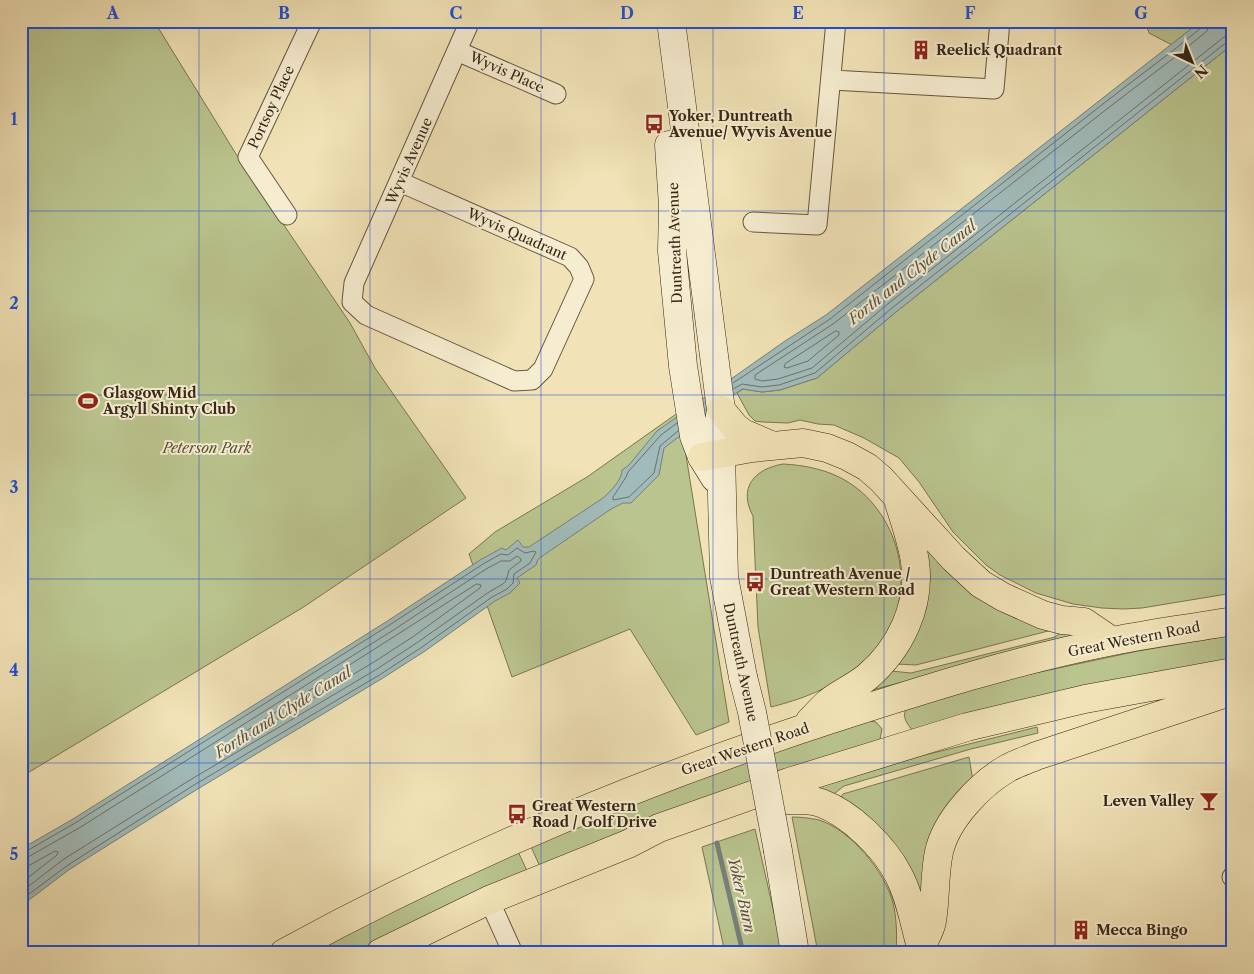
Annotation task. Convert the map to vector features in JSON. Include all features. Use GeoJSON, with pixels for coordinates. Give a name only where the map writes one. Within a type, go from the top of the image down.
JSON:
{"type":"FeatureCollection","features":[{"type":"Feature","properties":{"kind":"main road"},"geometry":{"type":"LineString","coordinates":[[711,437],[735,427],[743,433],[773,446]]}},
{"type":"Feature","properties":{"kind":"main road"},"geometry":{"type":"LineString","coordinates":[[711,437],[773,446],[803,443],[840,453],[867,467],[881,479],[954,559],[981,584],[1003,598],[1043,615],[1062,620],[1084,622],[1112,641]]}},
{"type":"Feature","properties":{"kind":"main road"},"geometry":{"type":"LineString","coordinates":[[802,729],[830,702],[866,678],[883,662],[898,642],[907,621],[914,599],[916,570],[909,535],[897,496]]}},
{"type":"Feature","properties":{"kind":"main road","name":"Great Western Road"},"geometry":{"type":"LineString","coordinates":[[284,953],[410,887],[551,822],[716,758],[988,670],[1112,641],[1233,621]]}},
{"type":"Feature","properties":{"kind":"main road"},"geometry":{"type":"LineString","coordinates":[[380,953],[489,900],[628,844],[659,828],[754,794],[901,746],[967,727],[1085,699],[1233,672]]}},
{"type":"Feature","properties":{"kind":"main road"},"geometry":{"type":"LineString","coordinates":[[920,950],[930,931],[934,910],[936,871],[943,839],[949,826],[979,790],[1008,768],[1036,756],[1233,691]]}},
{"type":"Feature","properties":{"kind":"main road"},"geometry":{"type":"LineString","coordinates":[[754,794],[775,801],[801,798],[821,803],[852,822],[867,834],[880,847],[899,875],[910,906],[920,950]]}},
{"type":"Feature","properties":{"kind":"street","name":"Portsoy Place"},"geometry":{"type":"LineString","coordinates":[[287,216],[248,157],[312,21]]}},
{"type":"Feature","properties":{"kind":"street","name":"Wyvis Avenue"},"geometry":{"type":"LineString","coordinates":[[352,302],[354,283],[470,21]]}},
{"type":"Feature","properties":{"kind":"street","name":"Duntreath Avenue"},"geometry":{"type":"LineString","coordinates":[[652,21],[671,158],[672,251],[683,366],[711,437],[720,488],[724,577],[743,677],[758,739],[795,953]]}},
{"type":"Feature","properties":{"kind":"street","name":"Duntreath Avenue"},"geometry":{"type":"LineString","coordinates":[[671,21],[714,354],[711,437]]}},
{"type":"Feature","properties":{"kind":"street"},"geometry":{"type":"LineString","coordinates":[[753,222],[817,225],[836,21]]}},
{"type":"Feature","properties":{"kind":"street"},"geometry":{"type":"LineString","coordinates":[[832,80],[994,89],[1000,21]]}},
{"type":"Feature","properties":{"kind":"street","name":"Wyvis Place"},"geometry":{"type":"LineString","coordinates":[[457,50],[556,94]]}},
{"type":"Feature","properties":{"kind":"street","name":"Wyvis Quadrant"},"geometry":{"type":"LineString","coordinates":[[352,302],[366,315],[514,381],[532,380],[543,369],[584,279],[579,267],[570,257],[400,182]]}},
{"type":"Feature","properties":{"kind":"street"},"geometry":{"type":"LineString","coordinates":[[489,900],[513,953]]}},
{"type":"Feature","properties":{"kind":"green space","name":"Peterson Park"},"geometry":{"type":"Polygon","coordinates":[[[21,21],[154,21],[236,154],[350,323],[375,368],[466,498],[302,608],[21,777],[21,21]]]}},
{"type":"Feature","properties":{"kind":"green space"},"geometry":{"type":"Polygon","coordinates":[[[1145,21],[1201,21],[1172,45],[1149,33],[1145,21]]]}},
{"type":"Feature","properties":{"kind":"green space"},"geometry":{"type":"Polygon","coordinates":[[[1233,44],[1233,593],[1142,608],[1123,609],[1073,604],[1036,593],[1000,575],[986,565],[953,532],[919,482],[899,458],[864,438],[834,425],[800,420],[788,423],[763,422],[755,421],[749,415],[737,393],[743,389],[762,392],[780,390],[817,378],[896,312],[1233,44]]]}},
{"type":"Feature","properties":{"kind":"green space"},"geometry":{"type":"Polygon","coordinates":[[[679,412],[729,722],[696,735],[630,629],[512,677],[469,554],[495,532],[587,477],[679,412]]]}},
{"type":"Feature","properties":{"kind":"green space"},"geometry":{"type":"Polygon","coordinates":[[[783,464],[808,467],[833,474],[848,482],[866,497],[881,515],[892,535],[899,558],[901,581],[899,604],[891,626],[879,646],[868,658],[844,678],[830,686],[801,698],[771,707],[758,627],[753,516],[747,497],[751,481],[757,475],[764,470],[783,464]]]}},
{"type":"Feature","properties":{"kind":"green space"},"geometry":{"type":"Polygon","coordinates":[[[922,535],[1052,630],[916,665],[896,664],[922,535]]]}},
{"type":"Feature","properties":{"kind":"green space"},"geometry":{"type":"Polygon","coordinates":[[[1067,628],[1090,632],[865,692],[891,671],[911,673],[1055,637],[1067,628]]]}},
{"type":"Feature","properties":{"kind":"green space"},"geometry":{"type":"Polygon","coordinates":[[[1233,635],[1233,664],[913,731],[905,717],[907,708],[993,682],[1138,651],[1233,635]]]}},
{"type":"Feature","properties":{"kind":"green space"},"geometry":{"type":"Polygon","coordinates":[[[864,720],[876,722],[882,729],[880,739],[873,747],[541,869],[529,842],[653,790],[864,720]]]}},
{"type":"Feature","properties":{"kind":"green space"},"geometry":{"type":"Polygon","coordinates":[[[1037,727],[1038,733],[971,749],[844,786],[830,797],[810,790],[921,756],[1037,727]]]}},
{"type":"Feature","properties":{"kind":"green space"},"geometry":{"type":"Polygon","coordinates":[[[969,757],[973,781],[923,926],[838,802],[843,794],[969,757]]]}},
{"type":"Feature","properties":{"kind":"green space"},"geometry":{"type":"Polygon","coordinates":[[[792,817],[819,820],[831,825],[854,842],[875,866],[883,878],[893,903],[896,953],[818,953],[792,817]]]}},
{"type":"Feature","properties":{"kind":"green space"},"geometry":{"type":"Polygon","coordinates":[[[755,829],[783,953],[725,953],[702,847],[755,829]]]}},
{"type":"Feature","properties":{"kind":"green space"},"geometry":{"type":"Polygon","coordinates":[[[516,847],[528,873],[363,953],[304,953],[516,847]]]}},
{"type":"Feature","properties":{"kind":"water","name":"Forth and Clyde Canal"},"geometry":{"type":"Polygon","coordinates":[[[1201,21],[1233,21],[1233,44],[896,312],[817,378],[780,390],[762,392],[742,389],[664,448],[659,475],[631,503],[623,503],[611,509],[538,559],[536,565],[517,578],[520,583],[510,593],[495,601],[425,651],[383,678],[196,790],[70,869],[21,906],[21,849],[73,819],[389,620],[480,560],[502,548],[506,550],[518,540],[523,547],[529,547],[603,498],[613,489],[622,474],[622,470],[629,465],[657,431],[785,341],[826,315],[1201,21]]]}},
{"type":"Feature","properties":{"kind":"waterway","name":"Yoker Burn"},"geometry":{"type":"LineString","coordinates":[[717,843],[743,953]]}},
{"type":"Feature","properties":{"kind":"place","name":"Reelick Quadrant"},"geometry":{"type":"Point","coordinates":[921,50]}},
{"type":"Feature","properties":{"kind":"place","name":"Yoker, Duntreath Avenue/ Wyvis Avenue"},"geometry":{"type":"Point","coordinates":[654,124]}},
{"type":"Feature","properties":{"kind":"place","name":"Glasgow Mid Argyll Shinty Club"},"geometry":{"type":"Point","coordinates":[88,401]}},
{"type":"Feature","properties":{"kind":"place","name":"Duntreath Avenue / Great Western Road"},"geometry":{"type":"Point","coordinates":[755,582]}},
{"type":"Feature","properties":{"kind":"place","name":"Leven Valley"},"geometry":{"type":"Point","coordinates":[1209,801]}},
{"type":"Feature","properties":{"kind":"place","name":"Great Western Road / Golf Drive"},"geometry":{"type":"Point","coordinates":[517,814]}},
{"type":"Feature","properties":{"kind":"place","name":"Mecca Bingo"},"geometry":{"type":"Point","coordinates":[1081,930]}}]}
